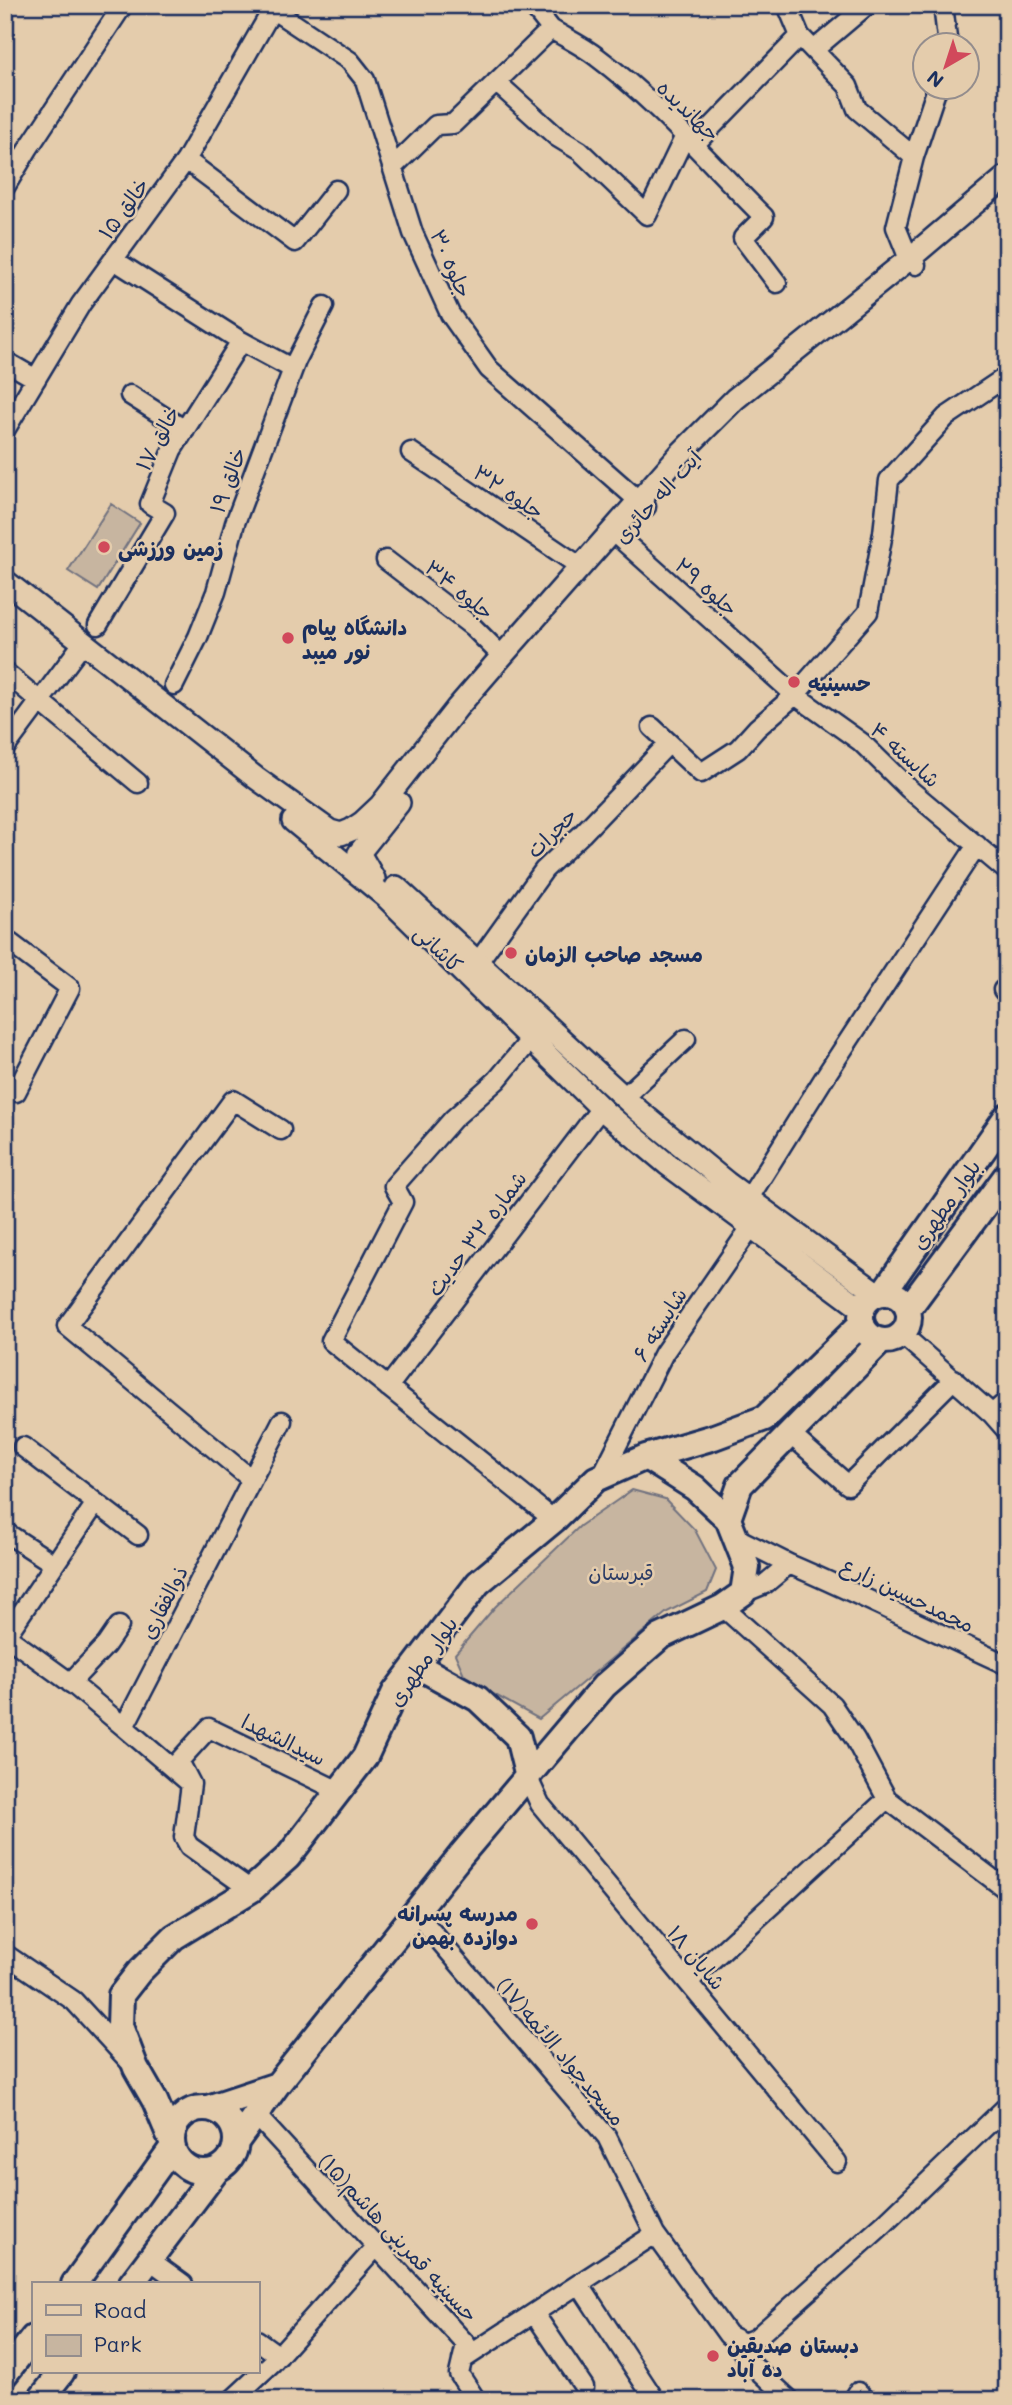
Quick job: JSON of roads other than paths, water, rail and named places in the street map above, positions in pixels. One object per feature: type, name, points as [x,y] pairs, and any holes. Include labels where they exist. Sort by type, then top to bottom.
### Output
[{"type":"main road","name":"بلوار مطهری","points":[[172,2143],[155,2101],[136,2068],[120,2026],[121,1995],[139,1972],[174,1937],[251,1890],[288,1857],[365,1758],[395,1692],[478,1583],[554,1520],[596,1479],[646,1457],[765,1418],[871,1305],[1007,1116]]},
{"type":"main road","name":"بلوار مطهری","points":[[908,1309],[1007,1175]]},
{"type":"main road","points":[[732,1528],[740,1485],[790,1434],[909,1323],[908,1309],[900,1298],[871,1305],[869,1335],[892,1338]]},
{"type":"main road","points":[[133,2282],[217,2170],[231,2159],[236,2142],[277,2085],[415,1912],[604,1686],[660,1637],[733,1600],[747,1567],[732,1528],[695,1488],[646,1457]]},
{"type":"main road","points":[[416,1665],[478,1699],[518,1737],[527,1778]]},
{"type":"main road","points":[[217,2170],[195,2172],[177,2158],[172,2143],[173,2128],[179,2119],[197,2108],[208,2108],[277,2085]]},
{"type":"main road","points":[[208,2108],[223,2114],[229,2120],[236,2142]]},
{"type":"main road","points":[[75,2282],[172,2143]]},
{"type":"main road","points":[[5,2374],[32,2339]]},
{"type":"main road","points":[[40,2400],[60,2374]]},
{"type":"street","points":[[5,187],[123,5]]},
{"type":"street","name":"جهاندیده","points":[[532,5],[551,29],[596,56],[690,140],[764,217],[743,239],[777,283]]},
{"type":"street","points":[[787,5],[800,36],[848,86],[857,109],[914,157]]},
{"type":"street","points":[[815,49],[867,5]]},
{"type":"street","points":[[943,5],[946,32]]},
{"type":"street","name":"خالق ۱۵","points":[[5,430],[81,304],[186,160],[211,121],[271,7]]},
{"type":"street","name":"جلوه ۳۰","points":[[271,7],[350,61],[365,80],[413,233],[450,314],[489,369],[642,504]]},
{"type":"street","points":[[393,167],[436,125],[453,124],[551,29]]},
{"type":"street","points":[[496,82],[557,136],[580,150],[647,215],[690,140],[800,36]]},
{"type":"street","points":[[913,262],[896,227],[914,157],[932,102]]},
{"type":"street","points":[[186,160],[295,242],[336,190]]},
{"type":"street","name":"آیت اله حائری","points":[[359,853],[469,712],[642,504],[746,403],[913,262],[1007,176]]},
{"type":"street","name":"آیت اله حائری","points":[[913,262],[1007,190]]},
{"type":"street","points":[[114,260],[241,341],[294,365]]},
{"type":"street","name":"خالق ۱۹","points":[[174,685],[198,638],[216,592],[235,523],[294,365],[324,306]]},
{"type":"street","name":"خالق ۱۷","points":[[98,625],[164,513],[150,504],[172,450],[241,341]]},
{"type":"street","points":[[5,361],[36,379]]},
{"type":"street","points":[[652,727],[701,773],[738,749],[757,728],[795,695],[868,612],[883,533],[889,480],[946,417],[1007,376]]},
{"type":"street","points":[[130,395],[185,430]]},
{"type":"street","name":"جلوه ۳۲","points":[[411,452],[581,567]]},
{"type":"street","name":"آیت اله حائری","points":[[330,831],[341,834],[351,830],[380,806],[502,656],[581,567],[616,534]]},
{"type":"street","name":"جلوه ۲۹","points":[[616,534],[675,590],[773,674]]},
{"type":"street","name":"جلوه ۳۴","points":[[386,560],[474,627],[502,656]]},
{"type":"street","name":"کاشانی","points":[[5,581],[78,648],[387,898],[601,1108],[667,1164],[751,1227],[871,1305]]},
{"type":"street","name":"کاشانی","points":[[5,600],[78,648],[359,853],[623,1098],[749,1198],[871,1305]]},
{"type":"street","points":[[5,748],[78,648]]},
{"type":"street","points":[[5,672],[138,783]]},
{"type":"street","name":"شایسته ۴","points":[[773,674],[795,695],[861,743],[909,789],[1007,871]]},
{"type":"street","name":"حجرات","points":[[478,962],[544,870],[669,743]]},
{"type":"street","points":[[298,825],[330,831]]},
{"type":"street","points":[[751,1227],[749,1198],[977,845]]},
{"type":"street","points":[[359,853],[387,898]]},
{"type":"street","points":[[5,939],[70,988],[16,1092]]},
{"type":"street","points":[[531,1038],[497,1080],[453,1119],[394,1186],[403,1202],[331,1341],[554,1520]]},
{"type":"street","points":[[623,1098],[685,1039]]},
{"type":"street","points":[[251,1479],[67,1326],[233,1100],[281,1130]]},
{"type":"street","name":"شماره ۳۲ حدیث","points":[[388,1387],[601,1108]]},
{"type":"street","name":"شایسته ۶","points":[[601,1477],[664,1353],[751,1227]]},
{"type":"street","points":[[892,1338],[954,1379],[1007,1431]]},
{"type":"street","points":[[790,1434],[848,1485],[954,1379]]},
{"type":"street","points":[[992,1414],[1007,1401]]},
{"type":"street","name":"ذوالفقاری","points":[[124,1727],[282,1421]]},
{"type":"street","points":[[23,1447],[138,1535]]},
{"type":"street","points":[[96,1503],[6,1636],[70,1683],[191,1784],[184,1837],[189,1846],[251,1890]]},
{"type":"street","name":"محمدحسین زارع","points":[[732,1528],[789,1564],[1007,1665]]},
{"type":"street","points":[[5,1532],[54,1564]]},
{"type":"street","points":[[789,1564],[765,1584],[733,1600],[832,1705],[855,1739],[887,1799],[1007,1890]]},
{"type":"street","points":[[70,1683],[106,1645],[119,1626]]},
{"type":"street","name":"سیدالشهدا","points":[[191,1784],[179,1761],[209,1728],[339,1791]]},
{"type":"street","name":"شایان ۱۸","points":[[527,1778],[540,1804],[837,2162]]},
{"type":"street","points":[[688,1982],[887,1799]]},
{"type":"street","name":"مسجدجواد الائمه(۱۷)","points":[[415,1912],[607,2137],[655,2234],[751,2364],[790,2400]]},
{"type":"street","points":[[5,1954],[74,2001],[136,2068]]},
{"type":"street","points":[[731,2336],[744,2343],[756,2338],[884,2224],[1007,2106]]},
{"type":"street","name":"حسینیه قمربنی هاشم(۱۵)","points":[[256,2115],[466,2344],[459,2374],[476,2400]]},
{"type":"street","points":[[462,2360],[655,2234]]},
{"type":"street","points":[[232,2400],[279,2356],[377,2246]]},
{"type":"street","points":[[150,2260],[180,2282]]},
{"type":"street","points":[[579,2284],[655,2400]]},
{"type":"street","points":[[534,2313],[584,2387]]},
{"type":"street","points":[[259,2341],[279,2356]]},
{"type":"street","points":[[853,2400],[858,2392],[866,2400]]},
{"type":"place","name":"زمین ورزشی","points":[[104,547]]},
{"type":"place","name":"دانشگاه پیام نور میبد","points":[[288,638]]},
{"type":"place","name":"حسینیه","points":[[794,682]]},
{"type":"place","name":"مسجد صاحب الزمان","points":[[511,953]]},
{"type":"place","name":"مدرسه پسرانه دوازده بهمن","points":[[532,1924]]},
{"type":"place","name":"دبستان صدیقین ده آباد","points":[[713,2356]]},
{"type":"park label","name":"قبرستان","points":[[621,1571]]}]
